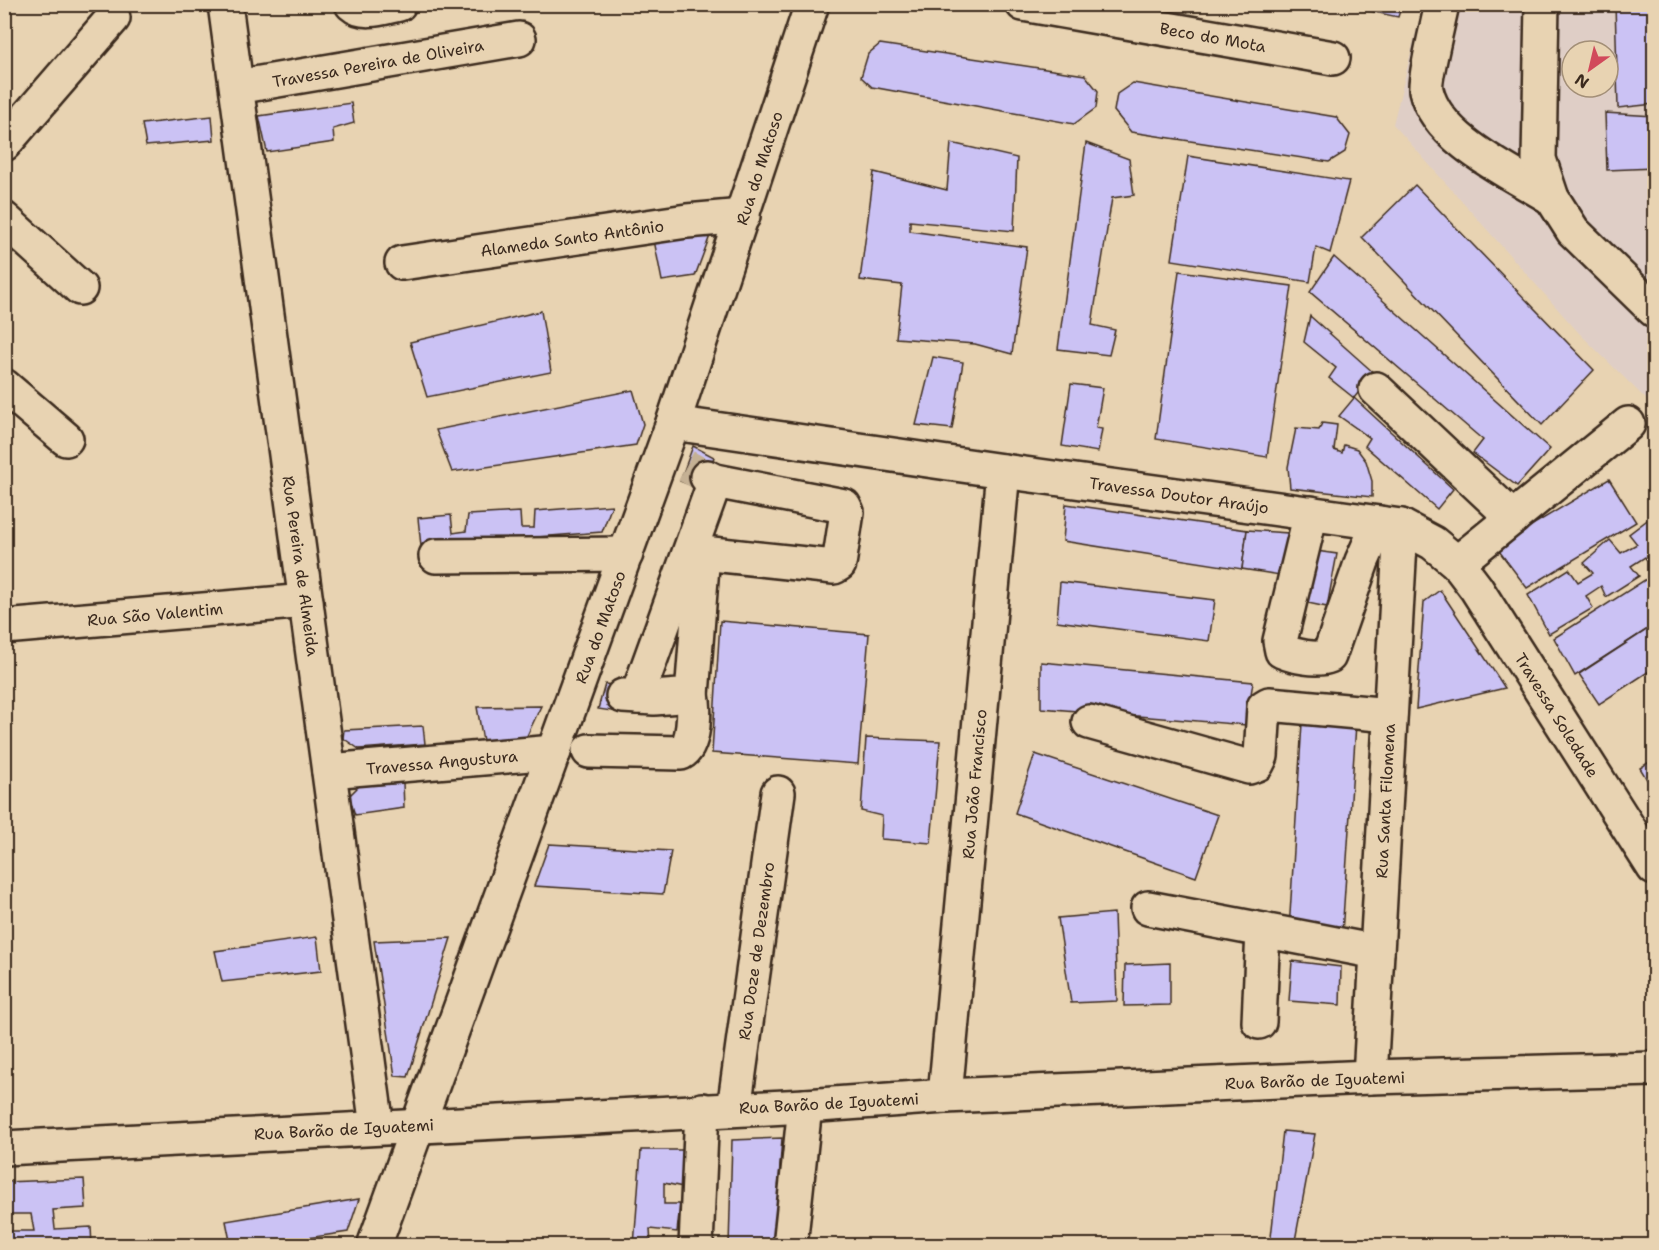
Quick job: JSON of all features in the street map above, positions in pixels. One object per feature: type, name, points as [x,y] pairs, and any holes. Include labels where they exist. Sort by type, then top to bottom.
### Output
[{"type":"street","name":"Rua Pereira de Almeida","points":[[225,4],[377,1127]]},
{"type":"street","points":[[352,4],[355,8],[366,10],[399,4]]},
{"type":"street","name":"Rua do Matoso","points":[[374,1245],[554,752],[610,695],[626,554],[693,469],[673,423],[812,4]]},
{"type":"street","name":"Beco do Mota","points":[[1023,4],[1333,58]]},
{"type":"street","points":[[1442,4],[1425,89],[1436,114],[1460,141],[1552,198]]},
{"type":"street","points":[[1542,4],[1539,159],[1552,198],[1573,231],[1654,310]]},
{"type":"street","points":[[4,144],[113,18]]},
{"type":"street","name":"Travessa Pereira de Oliveira","points":[[237,87],[519,39]]},
{"type":"street","name":"Alameda Santo Antônio","points":[[402,263],[687,221],[743,216]]},
{"type":"street","points":[[4,219],[80,288]]},
{"type":"street","points":[[4,386],[66,439]]},
{"type":"street","points":[[1376,389],[1513,518]]},
{"type":"street","name":"Travessa Doutor Araújo","points":[[673,423],[1390,524],[1433,543],[1457,563]]},
{"type":"street","points":[[1457,563],[1628,424]]},
{"type":"street","points":[[589,751],[681,753],[687,750],[691,737],[694,703],[692,694],[697,553],[693,469],[844,506],[847,512],[839,564],[834,567],[697,553]]},
{"type":"street","name":"Rua João Francisco","points":[[945,1096],[1003,471]]},
{"type":"street","points":[[1311,513],[1280,641],[1282,651],[1291,654],[1324,658],[1329,656],[1362,561],[1390,524]]},
{"type":"street","name":"Rua Santa Filomena","points":[[1370,1077],[1390,715],[1390,524]]},
{"type":"street","points":[[692,694],[654,698],[610,695],[697,553]]},
{"type":"street","points":[[436,556],[626,554]]},
{"type":"street","name":"Travessa Soledade","points":[[1457,563],[1476,588],[1654,868]]},
{"type":"street","name":"Rua São Valentim","points":[[4,627],[306,601]]},
{"type":"street","points":[[1089,722],[1249,767],[1257,764],[1261,756],[1264,707],[1269,704],[1390,715]]},
{"type":"street","name":"Travessa Angustura","points":[[329,771],[554,752]]},
{"type":"street","name":"Rua Doze de Dezembro","points":[[735,1109],[778,793]]},
{"type":"street","points":[[1148,908],[1377,952]]},
{"type":"street","points":[[1259,1022],[1263,930]]},
{"type":"street","name":"Rua Barão de Iguatemi","points":[[4,1149],[377,1127],[805,1106],[945,1096],[1370,1077],[1654,1069]]},
{"type":"street","points":[[790,1245],[805,1106]]},
{"type":"street","points":[[696,1245],[702,1110]]},
{"type":"shaded area","points":[[1423,5],[1654,5],[1654,407],[1579,333],[1393,124]]},
{"type":"building","points":[[1336,4],[1402,4],[1398,17]]},
{"type":"building","points":[[1615,4],[1654,4],[1654,104],[1618,108],[1620,39],[1616,39]]},
{"type":"building","points":[[880,44],[1085,75],[1098,91],[1096,108],[1074,124],[872,87],[861,77],[868,54]]},
{"type":"building","points":[[1133,83],[1336,117],[1350,135],[1345,152],[1329,162],[1131,132],[1114,111],[1117,94]]},
{"type":"building","points":[[351,103],[354,123],[333,129],[334,142],[267,152],[259,116]]},
{"type":"building","points":[[1605,113],[1654,116],[1654,168],[1607,170]]},
{"type":"building","points":[[212,116],[214,140],[146,146],[142,124]]},
{"type":"building","points":[[951,143],[1017,158],[1014,231],[910,221],[910,231],[1027,247],[1012,354],[975,344],[896,338],[902,285],[860,280],[874,172],[947,190]]},
{"type":"building","points":[[1086,143],[1129,159],[1134,195],[1112,198],[1095,305],[1092,325],[1115,330],[1109,355],[1058,349]]},
{"type":"building","points":[[1188,156],[1349,181],[1330,253],[1316,247],[1310,282],[1172,260]]},
{"type":"building","points":[[1415,185],[1594,370],[1542,425],[1362,237]]},
{"type":"building","points":[[711,233],[695,276],[662,281],[653,235]]},
{"type":"building","points":[[1334,257],[1550,449],[1517,486],[1473,453],[1483,440],[1310,292]]},
{"type":"building","points":[[1179,271],[1292,286],[1267,457],[1156,439]]},
{"type":"building","points":[[541,311],[551,372],[427,397],[410,342]]},
{"type":"building","points":[[1310,316],[1374,373],[1354,398],[1329,378],[1336,368],[1304,342]]},
{"type":"building","points":[[933,357],[963,362],[952,429],[916,425]]},
{"type":"building","points":[[1071,384],[1103,388],[1096,428],[1102,429],[1098,452],[1062,446]]},
{"type":"building","points":[[633,390],[643,424],[636,445],[452,472],[436,430]]},
{"type":"building","points":[[1354,398],[1453,489],[1437,509],[1365,446],[1370,438],[1339,416]]},
{"type":"building","points":[[1322,423],[1337,425],[1334,450],[1342,453],[1344,445],[1357,449],[1366,461],[1372,481],[1372,497],[1290,488],[1288,467],[1296,428],[1319,430]]},
{"type":"building","points":[[693,446],[714,457],[702,490],[680,481]]},
{"type":"building","points":[[1609,479],[1636,522],[1527,588],[1496,547]]},
{"type":"building","points":[[1066,504],[1247,530],[1242,569],[1063,541]]},
{"type":"building","points":[[612,505],[602,532],[421,546],[418,518],[451,515],[453,533],[466,531],[468,515],[520,512],[521,528],[534,528],[535,511]]},
{"type":"building","points":[[1654,515],[1654,565],[1651,567],[1645,557],[1631,566],[1639,576],[1606,597],[1601,586],[1586,596],[1593,608],[1549,634],[1528,595],[1569,569],[1578,582],[1593,573],[1584,563],[1610,540],[1621,553],[1637,544],[1629,534]]},
{"type":"building","points":[[1247,530],[1288,533],[1280,575],[1242,569]]},
{"type":"building","points":[[1309,550],[1337,554],[1327,607],[1303,602]]},
{"type":"building","points":[[1654,574],[1654,625],[1575,676],[1554,638]]},
{"type":"building","points":[[1060,582],[1215,600],[1209,641],[1057,621]]},
{"type":"building","points":[[1440,590],[1505,688],[1416,709],[1424,602]]},
{"type":"building","points":[[720,621],[869,634],[858,764],[712,753]]},
{"type":"building","points":[[1654,625],[1654,668],[1599,704],[1579,674]]},
{"type":"building","points":[[1041,662],[1253,682],[1246,725],[1041,708]]},
{"type":"building","points":[[605,684],[627,687],[618,712],[598,709]]},
{"type":"building","points":[[541,706],[525,740],[483,741],[477,707]]},
{"type":"building","points":[[1302,723],[1356,724],[1342,934],[1289,930]]},
{"type":"building","points":[[423,726],[425,744],[359,749],[343,738],[344,730]]},
{"type":"building","points":[[866,738],[940,741],[931,843],[881,839],[882,816],[861,811]]},
{"type":"building","points":[[1035,754],[1218,815],[1196,877],[1015,813]]},
{"type":"building","points":[[1654,759],[1654,791],[1640,768]]},
{"type":"building","points":[[403,783],[404,808],[355,815],[349,796],[359,786]]},
{"type":"building","points":[[549,844],[671,851],[663,894],[534,886]]},
{"type":"building","points":[[1114,913],[1117,1001],[1071,1003],[1058,918]]},
{"type":"building","points":[[317,937],[321,971],[222,982],[215,951]]},
{"type":"building","points":[[451,938],[408,1077],[395,1076],[374,941]]},
{"type":"building","points":[[1292,961],[1341,967],[1340,1005],[1289,1001]]},
{"type":"building","points":[[1170,963],[1170,1005],[1124,1006],[1125,965]]},
{"type":"building","points":[[1283,1131],[1315,1134],[1294,1246],[1270,1246]]},
{"type":"building","points":[[782,1138],[774,1246],[729,1246],[732,1140]]},
{"type":"building","points":[[641,1150],[684,1150],[683,1187],[664,1183],[664,1204],[680,1204],[677,1232],[650,1229],[651,1246],[634,1246]]},
{"type":"building","points":[[84,1179],[86,1208],[53,1210],[55,1229],[91,1227],[92,1246],[4,1246],[4,1231],[34,1231],[31,1214],[4,1214],[4,1182]]},
{"type":"building","points":[[359,1199],[348,1232],[254,1246],[231,1246],[226,1221]]},
{"type":"tunnel","points":[[686,466],[707,477]]}]
